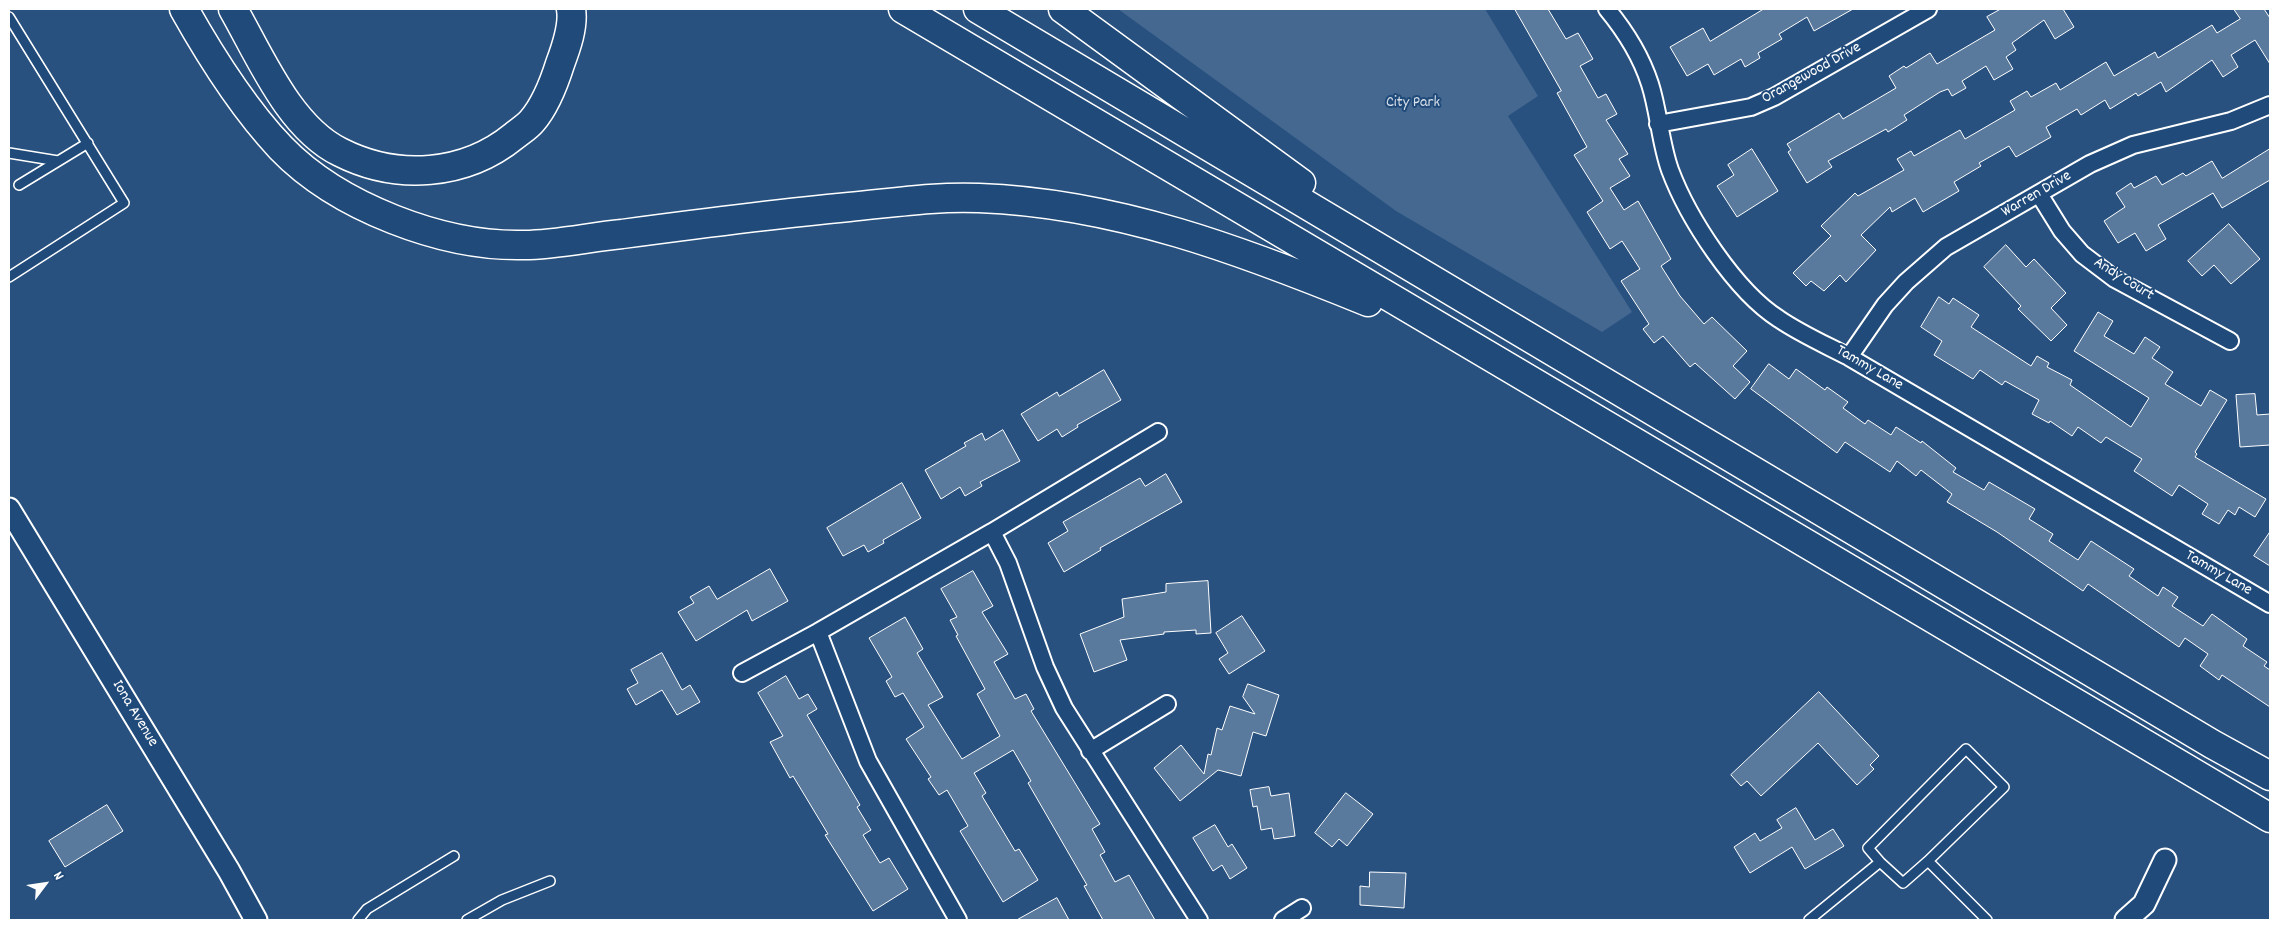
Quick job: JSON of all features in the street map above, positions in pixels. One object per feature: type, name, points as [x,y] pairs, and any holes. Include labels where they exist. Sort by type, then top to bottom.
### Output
[{"type":"highway","points":[[184,9],[249,111],[283,150],[324,184],[386,216],[428,231],[471,241],[525,245],[917,200],[976,198],[1054,203],[1151,223],[1285,268],[1462,340]]},
{"type":"highway","points":[[233,9],[288,105],[308,129],[339,152],[380,168],[413,172],[460,166],[500,147],[532,122],[554,84],[567,45],[571,9]]},
{"type":"highway","points":[[903,9],[1213,196],[1462,340],[2270,818]]},
{"type":"highway","points":[[978,9],[1363,236],[2212,744],[2270,776]]},
{"type":"highway","points":[[1063,9],[1295,177],[1363,236]]},
{"type":"street","name":"Tammy Lane","points":[[1607,9],[1621,26],[1638,54],[1650,85],[1670,169],[1686,205],[1732,275],[1753,298],[1778,319],[1849,356],[2270,604]]},
{"type":"street","name":"Orangewood Drive","points":[[1658,124],[1751,107],[1928,9]]},
{"type":"street","name":"Warren Drive","points":[[1849,356],[1884,305],[1906,282],[1946,247],[2090,164],[2133,144],[2230,121],[2270,105]]},
{"type":"street","name":"Andy Court","points":[[2039,194],[2062,231],[2089,259],[2115,279],[2230,341]]},
{"type":"street","points":[[742,673],[818,632],[992,532],[1158,432]]},
{"type":"street","name":"Iona Avenue","points":[[9,509],[229,871],[256,920]]},
{"type":"street","points":[[992,532],[1008,563],[1045,667],[1064,708],[1152,850],[1199,920]]},
{"type":"street","points":[[818,632],[868,761],[942,895],[958,920]]},
{"type":"street","points":[[1090,751],[1167,704]]},
{"type":"street","points":[[2126,920],[2144,904],[2165,860]]},
{"type":"street","points":[[1283,920],[1302,908]]},
{"type":"lane","points":[[9,277],[124,203],[10,20]]},
{"type":"lane","points":[[19,185],[88,143]]},
{"type":"lane","points":[[9,153],[58,161]]},
{"type":"lane","points":[[1966,749],[2004,787],[1928,861],[1903,883],[1868,848],[1966,749]]},
{"type":"lane","points":[[358,920],[368,909],[454,856]]},
{"type":"lane","points":[[1928,861],[1988,920]]},
{"type":"lane","points":[[1808,920],[1880,862]]},
{"type":"lane","points":[[467,920],[502,900],[550,881]]},
{"type":"green space","name":"City Park","points":[[1118,9],[1485,9],[1538,96],[1508,116],[1632,312],[1602,332],[1396,211]]},
{"type":"building","points":[[1515,9],[1548,9],[1566,39],[1578,33],[1593,59],[1580,66],[1598,98],[1606,94],[1617,114],[1606,120],[1628,154],[1619,159],[1630,176],[1610,188],[1624,210],[1638,201],[1671,259],[1661,266],[1680,296],[1704,324],[1712,317],[1747,351],[1733,366],[1750,382],[1735,399],[1695,363],[1690,367],[1663,336],[1654,343],[1643,329],[1649,324],[1621,281],[1640,269],[1622,241],[1610,249],[1587,212],[1603,201],[1574,155],[1587,147],[1557,93],[1561,91]]},
{"type":"building","points":[[1764,9],[1853,9],[1814,31],[1807,17],[1779,34],[1782,39],[1758,53],[1760,58],[1745,67],[1741,59],[1714,75],[1708,64],[1687,76],[1670,47],[1703,28],[1710,41]]},
{"type":"building","points":[[2001,9],[2063,9],[2074,27],[2055,39],[2044,20],[2012,43],[2016,50],[2006,57],[2013,69],[1994,80],[1986,66],[1962,81],[1966,88],[1952,96],[1948,89],[1940,92],[1904,115],[1907,120],[1888,132],[1886,129],[1828,161],[1832,167],[1807,183],[1788,152],[1791,150],[1787,144],[1839,113],[1843,119],[1896,88],[1889,76],[1904,66],[1906,68],[1930,53],[1937,64],[1995,30],[1987,17]]},
{"type":"building","points":[[2234,9],[2264,9],[2270,18],[2270,64],[2255,40],[2231,55],[2238,67],[2223,77],[2212,60],[2166,92],[2161,82],[2138,96],[2136,93],[2110,109],[2105,100],[2081,115],[2077,109],[2046,127],[2051,137],[2016,157],[2009,146],[1979,163],[1981,166],[1954,182],[1959,191],[1923,212],[1915,198],[1892,212],[1890,207],[1861,235],[1876,250],[1846,282],[1840,275],[1824,291],[1811,281],[1806,286],[1793,273],[1831,236],[1821,226],[1855,193],[1858,196],[1904,170],[1897,159],[1911,151],[1914,156],[1960,130],[1965,139],[2015,110],[2010,101],[2027,91],[2031,97],[2056,83],[2060,90],[2106,62],[2114,76],[2155,52],[2158,58],[2212,25],[2217,33],[2240,19]]},
{"type":"building","points":[[1752,149],[1778,191],[1737,217],[1717,186],[1734,175],[1728,165]]},
{"type":"building","points":[[2270,149],[2270,180],[2222,208],[2213,193],[2158,225],[2166,239],[2146,251],[2135,233],[2118,243],[2104,221],[2125,207],[2116,193],[2131,183],[2134,188],[2156,176],[2162,185],[2183,173],[2186,176],[2212,161],[2222,178]]},
{"type":"building","points":[[2229,224],[2260,259],[2231,284],[2214,265],[2202,276],[2188,261]]},
{"type":"building","points":[[2006,245],[2026,267],[2034,259],[2066,293],[2051,308],[2067,325],[2051,341],[2018,309],[2021,306],[1984,267]]},
{"type":"building","points":[[1939,297],[1949,304],[1953,298],[1979,315],[1971,327],[2031,366],[2037,356],[2049,363],[2047,367],[2072,380],[2070,385],[2131,427],[2149,398],[2074,351],[2098,312],[2113,321],[2104,336],[2134,354],[2145,337],[2160,347],[2152,358],[2173,372],[2165,384],[2201,406],[2210,390],[2227,400],[2195,452],[2197,454],[2195,457],[2266,499],[2255,517],[2239,507],[2235,515],[2228,510],[2219,524],[2202,514],[2208,504],[2179,485],[2172,496],[2134,471],[2142,459],[2106,437],[2101,443],[2078,427],[2072,436],[2050,421],[2049,423],[2032,414],[2039,400],[2005,381],[2002,385],[1980,370],[1973,379],[1934,355],[1942,341],[1921,327]]},
{"type":"building","points":[[1769,364],[1789,379],[1796,369],[1825,390],[1827,387],[1848,402],[1843,408],[1865,424],[1868,420],[1891,435],[1896,427],[1921,443],[1922,441],[1956,468],[1953,472],[1984,490],[1989,482],[2035,509],[2029,519],[2053,534],[2049,541],[2078,560],[2091,541],[2134,569],[2129,576],[2158,596],[2163,587],[2178,597],[2172,606],[2203,626],[2212,614],[2247,639],[2243,646],[2267,662],[2264,666],[2270,670],[2270,707],[2222,675],[2219,680],[2200,666],[2208,654],[2185,638],[2179,647],[2088,584],[2083,591],[1997,532],[1947,502],[1952,494],[1921,470],[1916,476],[1897,461],[1890,472],[1845,442],[1837,453],[1751,389]]},
{"type":"building","points":[[1104,370],[1121,400],[1077,425],[1078,427],[1062,437],[1057,429],[1038,441],[1021,414],[1057,392],[1059,396]]},
{"type":"building","points":[[2255,394],[2257,415],[2270,414],[2270,445],[2240,447],[2236,395]]},
{"type":"building","points":[[1003,430],[1020,461],[980,482],[982,486],[965,496],[960,487],[941,499],[925,470],[966,446],[964,443],[982,433],[985,440]]},
{"type":"building","points":[[1166,474],[1182,502],[1100,548],[1101,550],[1064,572],[1048,543],[1068,531],[1063,522],[1140,478],[1145,486]]},
{"type":"building","points":[[902,483],[921,518],[883,540],[884,543],[868,552],[864,545],[843,556],[827,528]]},
{"type":"building","points":[[2270,532],[2270,566],[2254,556]]},
{"type":"building","points":[[770,569],[788,601],[752,621],[747,610],[696,641],[678,612],[694,603],[690,597],[709,586],[717,599]]},
{"type":"building","points":[[973,571],[993,606],[982,612],[1008,654],[994,662],[1015,699],[1026,694],[1034,709],[1031,711],[1100,824],[1092,829],[1105,852],[1100,855],[1115,882],[1129,875],[1155,920],[1103,920],[1084,886],[1087,885],[1028,783],[1031,781],[1013,750],[974,773],[986,793],[982,796],[1015,851],[1019,849],[1038,880],[1003,902],[960,831],[968,826],[947,790],[939,795],[928,779],[931,777],[906,739],[924,727],[903,693],[895,697],[886,681],[892,677],[869,638],[905,617],[923,649],[917,653],[943,697],[928,705],[962,759],[1000,736],[977,694],[985,689],[956,636],[958,635],[950,620],[957,617],[941,589]]},
{"type":"building","points":[[1208,581],[1211,633],[1196,634],[1196,630],[1164,632],[1164,634],[1120,640],[1127,660],[1094,672],[1080,634],[1124,617],[1122,599],[1166,592],[1166,584]]},
{"type":"building","points":[[1242,616],[1265,651],[1229,674],[1219,659],[1228,653],[1216,633]]},
{"type":"building","points":[[662,653],[682,690],[690,685],[700,702],[677,715],[662,690],[636,705],[627,689],[638,683],[631,670]]},
{"type":"building","points":[[786,676],[799,699],[808,694],[817,709],[807,715],[860,805],[857,807],[871,830],[863,835],[880,863],[889,858],[908,889],[873,911],[825,835],[828,834],[793,776],[790,778],[770,742],[783,736],[758,693]]},
{"type":"building","points":[[1248,684],[1279,695],[1266,736],[1253,732],[1241,776],[1218,770],[1180,801],[1154,768],[1181,745],[1204,774],[1208,754],[1211,755],[1217,728],[1222,730],[1230,706],[1255,714],[1243,697]]},
{"type":"building","points":[[1819,692],[1879,756],[1870,765],[1874,769],[1857,785],[1818,743],[1761,796],[1747,781],[1741,786],[1731,775]]},
{"type":"building","points":[[1269,787],[1271,796],[1289,793],[1295,836],[1274,839],[1272,828],[1261,830],[1257,806],[1253,807],[1250,790]]},
{"type":"building","points":[[1346,793],[1373,814],[1347,846],[1339,839],[1332,847],[1315,833]]},
{"type":"building","points":[[107,805],[123,831],[65,867],[49,841]]},
{"type":"building","points":[[1796,808],[1815,840],[1833,829],[1844,846],[1805,869],[1792,847],[1750,873],[1734,847],[1755,833],[1760,841],[1782,828],[1777,820]]},
{"type":"building","points":[[1215,825],[1228,847],[1232,844],[1247,868],[1230,879],[1222,865],[1213,871],[1193,838]]},
{"type":"building","points":[[1370,872],[1406,873],[1404,908],[1360,905],[1360,886],[1369,887]]},
{"type":"building","points":[[1057,898],[1069,920],[1017,920]]}]
